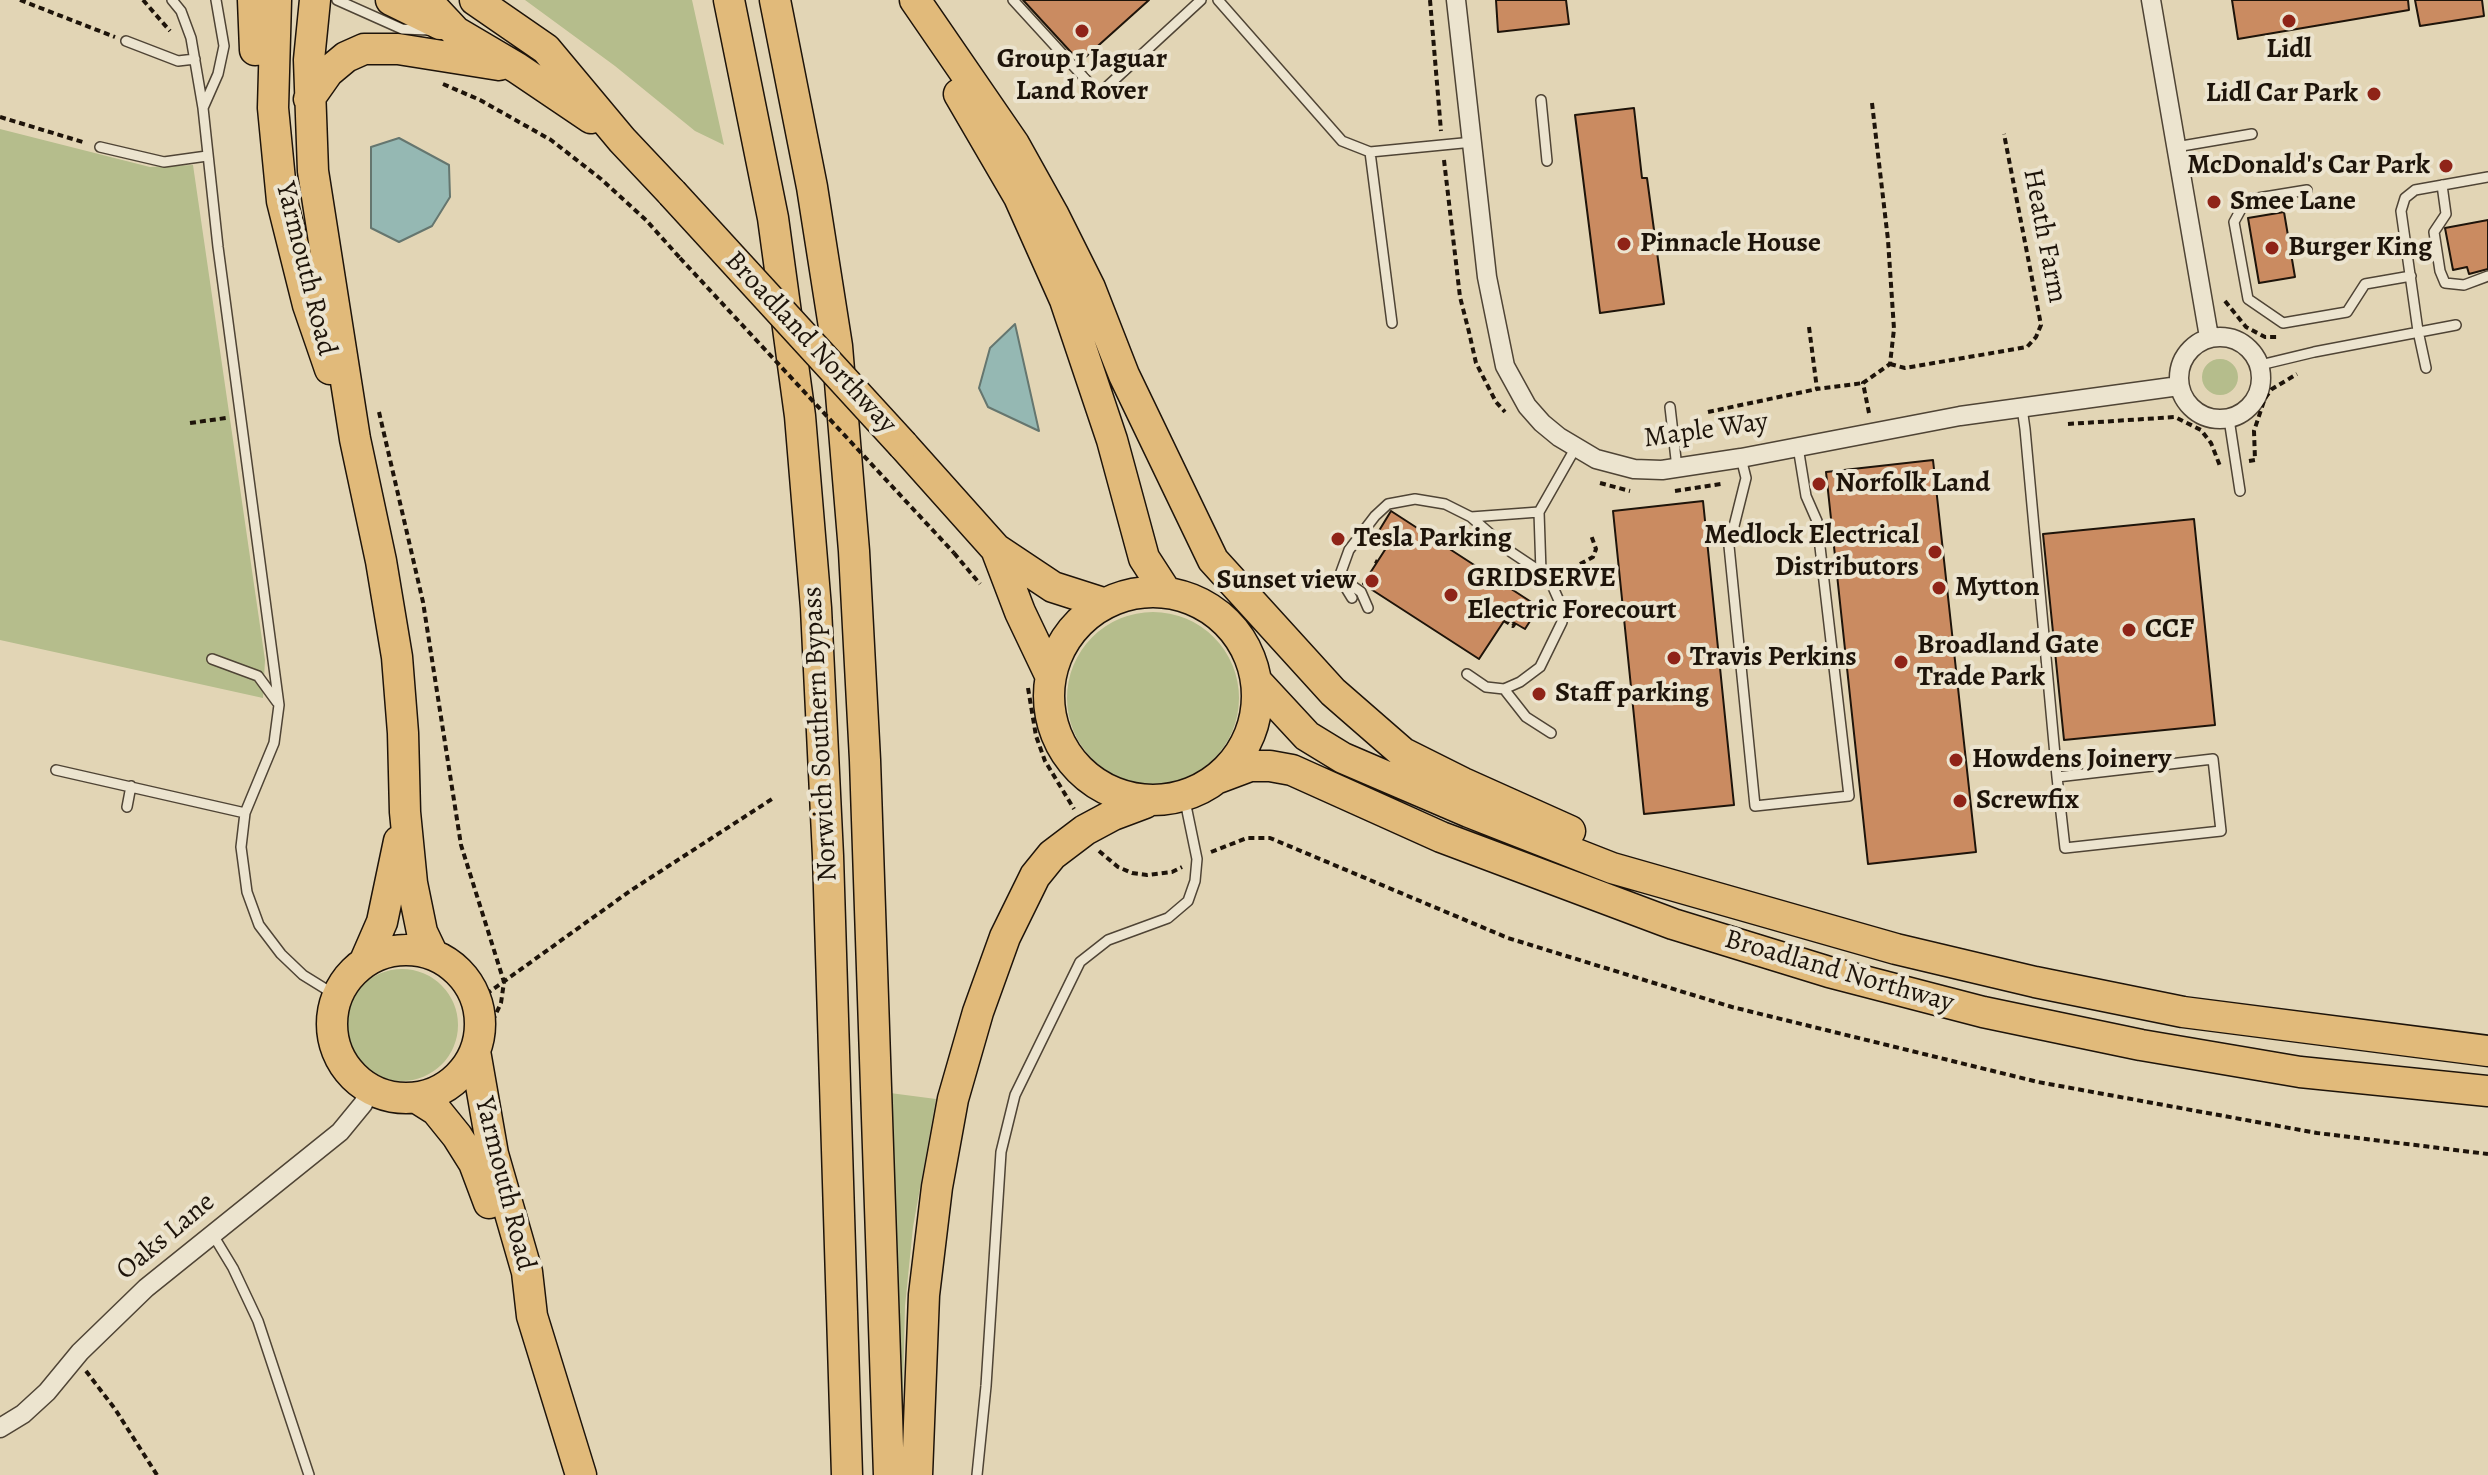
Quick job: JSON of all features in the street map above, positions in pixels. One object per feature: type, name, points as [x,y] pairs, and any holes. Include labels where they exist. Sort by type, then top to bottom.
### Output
[{"type":"highway","points":[[253,0],[259,115],[282,201]]},
{"type":"highway","name":"Yarmouth Road","points":[[276,0],[273,108],[282,201],[308,305],[355,439]]},
{"type":"highway","points":[[282,201],[289,125],[290,40],[297,0]]},
{"type":"highway","name":"Yarmouth Road","points":[[315,0],[309,60],[313,171],[355,439],[381,561],[397,657],[412,883],[422,932],[432,953]]},
{"type":"highway","points":[[391,0],[456,32]]},
{"type":"highway","name":"Broadland Northway","points":[[426,0],[456,32],[517,68],[622,140]]},
{"type":"highway","name":"Broadland Northway","points":[[475,0],[546,49],[622,140],[996,549],[1053,587],[1103,603]]},
{"type":"highway","name":"Norwich Southern Bypass","points":[[729,0],[773,218],[800,416],[816,608],[827,840],[847,1475]]},
{"type":"highway","name":"Norwich Southern Bypass","points":[[775,0],[810,173],[837,346],[853,536],[865,760],[889,1475]]},
{"type":"highway","points":[[902,0],[1019,197],[1065,300],[1112,440],[1144,558],[1166,592]]},
{"type":"highway","points":[[915,0],[1014,144],[1053,214],[1090,288],[1124,375],[1213,560],[1333,692],[1403,753],[1590,840],[1753,907]]},
{"type":"highway","name":"Broadland Northway","points":[[309,99],[328,72],[346,57],[364,49],[398,49],[517,68]]},
{"type":"highway","name":"Broadland Northway","points":[[996,549],[1020,612],[1050,675]]},
{"type":"highway","points":[[917,1475],[924,1295],[937,1187],[953,1099],[978,1012],[1021,901],[1035,876],[1078,817],[1113,815],[1145,803],[1184,796],[1218,778],[1242,751],[1255,717],[1256,681],[1251,658],[1241,638],[1208,607],[1188,597],[1166,592],[1144,591],[1123,595],[1103,603],[1084,616],[1057,653],[1050,675],[1048,703],[1054,731],[1067,755],[1086,776],[1109,791],[1145,803]]},
{"type":"highway","name":"Broadland Northway","points":[[1256,681],[1307,736],[1343,758],[1612,868],[1896,949],[2050,985],[2183,1012],[2488,1051]]},
{"type":"highway","name":"Broadland Northway","points":[[1218,778],[1250,766],[1292,770],[1441,837],[1673,924],[1829,972],[1983,1012],[2141,1045],[2300,1072],[2488,1091]]},
{"type":"highway","name":"Yarmouth Road","points":[[365,961],[382,922],[405,812]]},
{"type":"highway","points":[[402,950],[432,953],[450,962],[467,979],[478,1000],[481,1020],[475,1051],[456,1077],[438,1090],[417,1098],[392,1098],[369,1091],[348,1073],[334,1048],[331,1021],[337,996],[365,961],[402,950]]},
{"type":"highway","points":[[2433,1044],[2488,1045]]},
{"type":"highway","name":"Yarmouth Road","points":[[475,1051],[493,1154],[527,1272],[532,1316]]},
{"type":"highway","name":"Yarmouth Road","points":[[417,1098],[448,1122],[474,1163],[495,1216],[512,1276],[532,1316],[581,1475]]},
{"type":"street","name":"Maple Way","points":[[1456,0],[1487,277],[1505,366],[1527,406],[1542,423],[1596,459],[1634,469],[1677,468],[1873,431],[2179,386]]},
{"type":"street","points":[[2151,0],[2209,337]]},
{"type":"street","points":[[2209,337],[2240,341],[2249,347],[2260,365],[2262,379],[2259,392],[2252,404],[2229,419],[2216,419],[2192,409],[2179,386],[2179,371],[2184,356],[2195,344],[2209,337]]},
{"type":"street","name":"Oaks Lane","points":[[0,1428],[35,1403],[76,1357],[146,1288],[340,1132],[363,1104],[369,1091]]},
{"type":"lane","points":[[172,0],[181,11],[195,59],[203,108],[279,705],[274,743],[245,813],[241,847],[247,892],[259,925],[281,954],[303,975],[337,996]]},
{"type":"lane","points":[[203,108],[218,74],[224,46],[216,0]]},
{"type":"lane","points":[[337,0],[402,29],[456,32]]},
{"type":"lane","points":[[1013,0],[1099,94],[1201,0]]},
{"type":"lane","points":[[1218,0],[1342,141],[1370,152],[1473,142]]},
{"type":"lane","points":[[126,41],[178,61],[195,59]]},
{"type":"lane","points":[[1541,100],[1547,161]]},
{"type":"lane","points":[[2176,147],[2252,134]]},
{"type":"lane","points":[[100,147],[164,162],[207,156]]},
{"type":"lane","points":[[1370,152],[1392,323]]},
{"type":"lane","points":[[2426,368],[2401,211],[2405,198],[2415,190],[2488,177]]},
{"type":"lane","points":[[2442,185],[2446,214],[2434,232],[2445,283],[2464,285],[2488,276]]},
{"type":"lane","points":[[2307,190],[2246,200],[2234,222],[2248,299],[2283,323],[2347,312],[2365,284],[2411,276]]},
{"type":"lane","points":[[2260,365],[2456,325]]},
{"type":"lane","points":[[1670,407],[1677,468]]},
{"type":"lane","points":[[2022,408],[2057,777],[2065,848],[2221,831],[2213,759],[2057,777]]},
{"type":"lane","points":[[2229,419],[2240,491]]},
{"type":"lane","points":[[1741,458],[1746,478],[1729,546],[1755,806],[1849,796],[1817,521],[1806,496],[1798,446]]},
{"type":"lane","points":[[1541,572],[1539,512],[1576,447]]},
{"type":"lane","points":[[1352,598],[1341,572],[1349,550],[1388,504],[1415,499],[1445,504],[1471,517],[1511,552],[1541,572],[1552,585],[1560,603],[1562,622],[1540,667],[1520,682],[1504,689],[1486,687],[1467,674]]},
{"type":"lane","points":[[1471,517],[1539,512]]},
{"type":"lane","points":[[1342,578],[1361,592],[1368,608]]},
{"type":"lane","points":[[212,659],[258,676],[279,705]]},
{"type":"lane","points":[[1504,689],[1526,717],[1551,733]]},
{"type":"lane","points":[[56,770],[245,813]]},
{"type":"lane","points":[[127,807],[131,786]]},
{"type":"lane","points":[[977,1475],[1001,1152],[1015,1095],[1080,962],[1108,940],[1168,918],[1188,901],[1195,881],[1197,859],[1184,796]]},
{"type":"lane","points":[[213,1235],[233,1268],[258,1321],[309,1475]]},
{"type":"path","points":[[20,0],[126,41]]},
{"type":"path","points":[[143,0],[173,36],[178,61]]},
{"type":"path","points":[[1430,0],[1439,101]]},
{"type":"path","points":[[437,82],[480,100],[551,140],[612,189],[646,220],[954,553]]},
{"type":"path","points":[[1708,412],[1817,389],[1863,383],[1890,364],[1894,329],[1888,240],[1872,103]]},
{"type":"path","points":[[0,117],[100,147]]},
{"type":"path","name":"Heath Farm","points":[[1890,364],[1905,368],[2027,347],[2036,337],[2041,325],[2004,134]]},
{"type":"path","points":[[2222,293],[2227,306],[2246,327],[2265,337],[2285,337]]},
{"type":"path","points":[[1809,327],[1817,389]]},
{"type":"path","points":[[2255,460],[2254,431],[2265,398],[2272,389],[2296,374],[2306,372]]},
{"type":"path","points":[[1863,383],[1873,431]]},
{"type":"path","points":[[376,404],[423,602],[461,845],[504,982]]},
{"type":"path","points":[[190,423],[241,417]]},
{"type":"path","points":[[2055,425],[2175,417],[2201,430],[2211,443],[2218,467]]},
{"type":"path","points":[[1580,564],[1593,557],[1596,549],[1591,535]]},
{"type":"path","points":[[1504,620],[1513,626],[1515,623]]},
{"type":"path","points":[[478,1000],[630,891],[772,799]]},
{"type":"path","points":[[1078,817],[1099,850],[1118,867],[1132,873],[1172,872],[1247,838],[1270,838],[1508,938],[1732,1007],[2038,1082],[2317,1133],[2488,1154]]},
{"type":"path","points":[[76,1357],[115,1409],[157,1475]]},
{"type":"green space","points":[[525,0],[692,0],[724,145],[695,131],[615,66]]},
{"type":"green space","points":[[0,129],[150,167],[193,165],[265,660],[263,698],[0,640]]},
{"type":"green space","points":[[2220,359],[2233,364],[2238,377],[2233,390],[2220,395],[2207,390],[2202,377],[2207,364]]},
{"type":"green space","points":[[1153,612],[1186,619],[1214,637],[1232,665],[1239,698],[1232,731],[1214,759],[1186,777],[1153,784],[1120,777],[1092,759],[1074,731],[1067,698],[1074,665],[1092,637],[1120,619]]},
{"type":"green space","points":[[402,969],[423,974],[441,986],[453,1004],[458,1025],[453,1046],[441,1064],[423,1076],[402,1081],[381,1076],[363,1064],[351,1046],[346,1025],[351,1004],[363,986],[381,974]]},
{"type":"green space","points":[[890,1093],[936,1099],[913,1227],[905,1306],[902,1428]]},
{"type":"water","points":[[399,138],[449,165],[450,197],[432,226],[399,242],[371,228],[371,147]]},
{"type":"water","points":[[1015,324],[1039,431],[988,407],[979,388],[990,348]]},
{"type":"building","name":"Group 1 Jaguar Land Rover","points":[[1023,0],[1149,0],[1080,62]]},
{"type":"building","points":[[1496,0],[1566,0],[1569,24],[1498,32]]},
{"type":"building","name":"Lidl","points":[[2232,0],[2408,0],[2409,10],[2238,39]]},
{"type":"building","points":[[2415,0],[2482,0],[2484,16],[2420,26]]},
{"type":"building","name":"Pinnacle House","points":[[1634,108],[1642,178],[1647,178],[1664,304],[1600,313],[1575,115]]},
{"type":"building","name":"Burger King","points":[[2284,212],[2295,277],[2259,283],[2248,218]]},
{"type":"building","points":[[2488,220],[2488,269],[2469,274],[2467,267],[2453,270],[2445,228]]},
{"type":"building","name":"Broadland Gate Trade Park","points":[[1933,460],[1976,852],[1868,864],[1826,472]]},
{"type":"building","name":"Travis Perkins","points":[[1703,501],[1734,805],[1644,814],[1613,511]]},
{"type":"building","name":"GRIDSERVE Electric Forecourt","points":[[1391,511],[1539,607],[1525,629],[1506,618],[1479,659],[1363,584],[1390,542],[1377,534]]},
{"type":"building","name":"CCF","points":[[2194,519],[2215,725],[2064,740],[2043,534]]},
{"type":"place","name":"Lidl","points":[[2289,21]]},
{"type":"place","name":"Group 1 Jaguar Land Rover","points":[[1082,31]]},
{"type":"place","name":"Lidl Car Park","points":[[2374,94]]},
{"type":"place","name":"McDonald's Car Park","points":[[2446,166]]},
{"type":"place","name":"Smee Lane","points":[[2214,202]]},
{"type":"place","name":"Pinnacle House","points":[[1624,244]]},
{"type":"place","name":"Burger King","points":[[2272,248]]},
{"type":"place","name":"Norfolk Land","points":[[1819,484]]},
{"type":"place","name":"Tesla Parking","points":[[1338,539]]},
{"type":"place","name":"Medlock Electrical Distributors","points":[[1935,552]]},
{"type":"place","name":"Sunset view","points":[[1372,581]]},
{"type":"place","name":"Mytton","points":[[1939,588]]},
{"type":"place","name":"GRIDSERVE Electric Forecourt","points":[[1451,595]]},
{"type":"place","name":"CCF","points":[[2129,630]]},
{"type":"place","name":"Travis Perkins","points":[[1674,658]]},
{"type":"place","name":"Broadland Gate Trade Park","points":[[1901,662]]},
{"type":"place","name":"Staff parking","points":[[1539,694]]},
{"type":"place","name":"Howdens Joinery","points":[[1956,760]]},
{"type":"place","name":"Screwfix","points":[[1960,801]]}]
